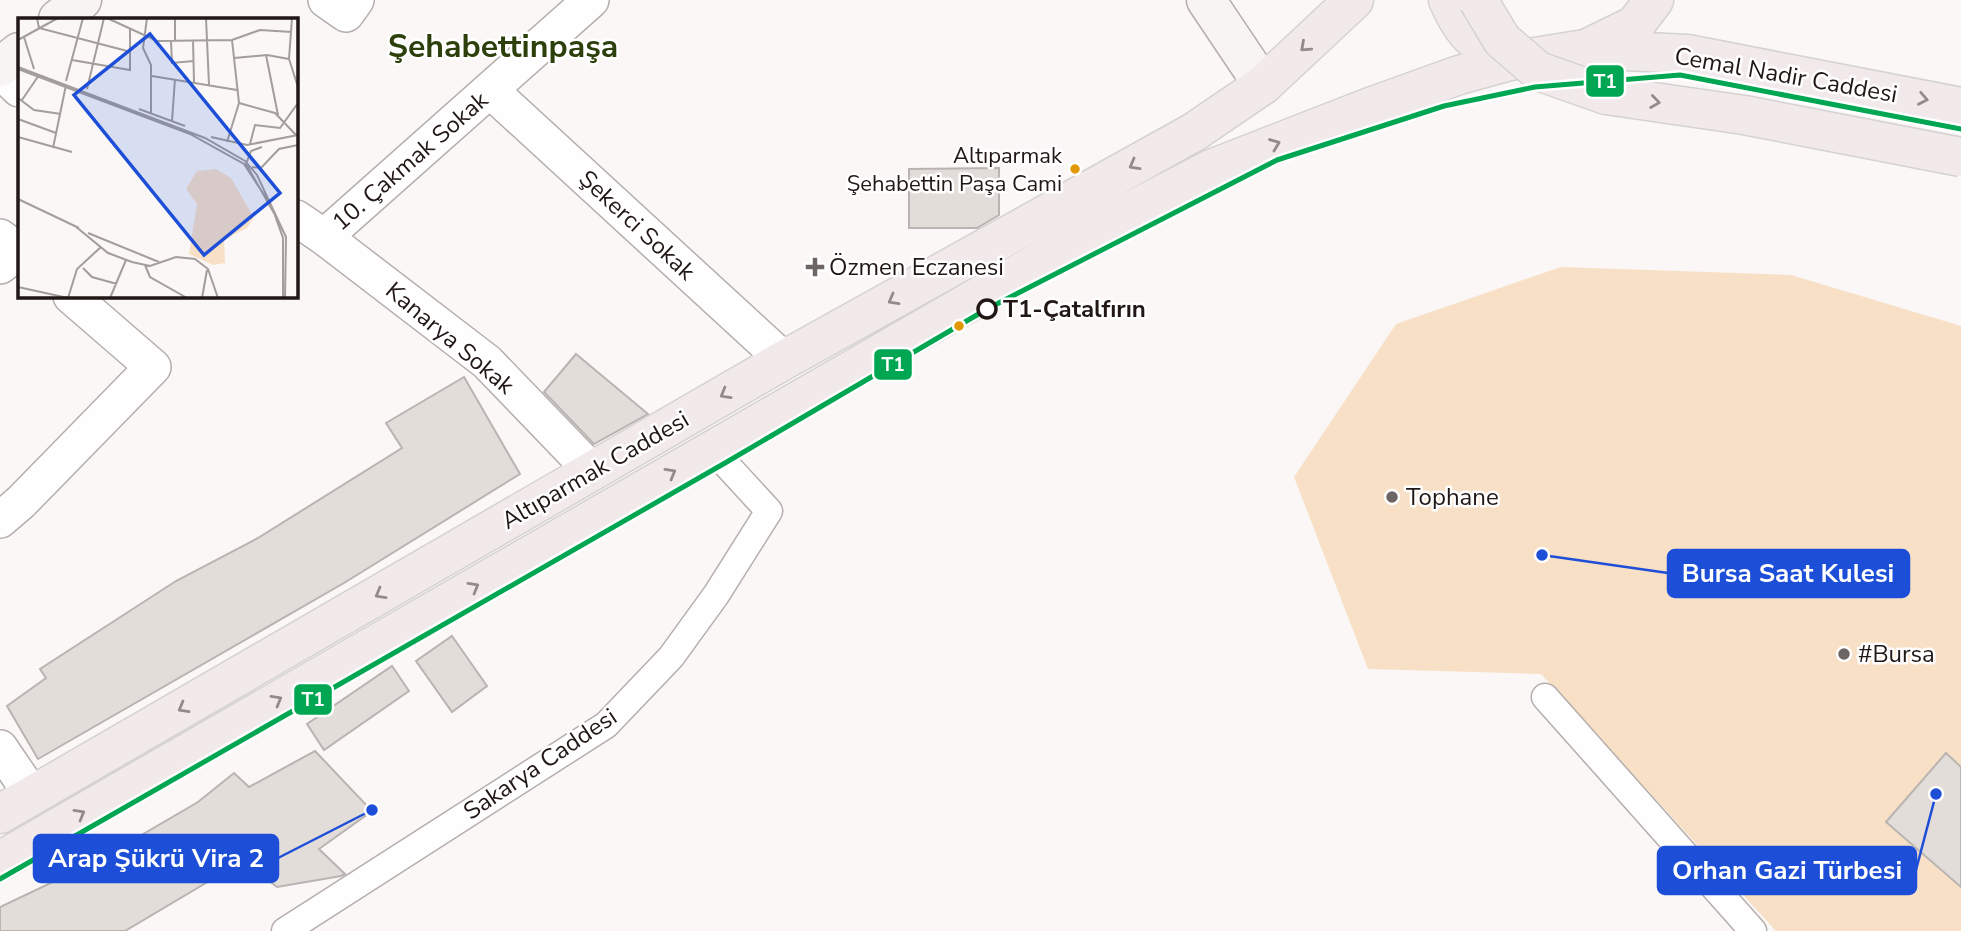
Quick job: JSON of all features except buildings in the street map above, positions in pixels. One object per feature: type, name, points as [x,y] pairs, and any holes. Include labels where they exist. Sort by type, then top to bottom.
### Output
[{"type":"main road","points":[[59,18],[82,0]]},
{"type":"main road","points":[[1206,0],[1264,85]]},
{"type":"main road","name":"Altıparmak Caddesi","points":[[0,814],[784,360],[1194,132],[1264,85],[1354,0]]},
{"type":"main road","points":[[1448,0],[1461,28],[1482,47],[1510,61]]},
{"type":"main road","points":[[1478,0],[1502,40],[1538,71],[1606,95],[1744,115],[1961,157]]},
{"type":"main road","points":[[1585,49],[1635,25],[1654,0]]},
{"type":"main road","name":"Cemal Nadir Caddesi","points":[[1211,169],[1459,75],[1510,61],[1585,49],[1687,54],[1961,107]]},
{"type":"main road","points":[[0,69],[18,52]]},
{"type":"main road","name":"Altıparmak Caddesi","points":[[0,861],[1103,225],[1211,169]]},
{"type":"street","points":[[326,0],[346,15],[356,0]]},
{"type":"street","name":"10. Çakmak Sokak","points":[[310,228],[490,90],[591,0]]},
{"type":"street","points":[[0,69],[18,88]]},
{"type":"street","name":"Şekerci Sokak","points":[[490,90],[784,360]]},
{"type":"street","name":"Kanarya Sokak","points":[[310,228],[487,362],[592,471]]},
{"type":"street","points":[[0,237],[18,250]]},
{"type":"street","points":[[0,266],[18,252]]},
{"type":"street","points":[[0,520],[21,502],[153,367],[73,298]]},
{"type":"street","name":"Sakarya Caddesi","points":[[285,931],[606,725],[671,657],[716,595],[769,510],[712,449]]},
{"type":"street","points":[[1545,697],[1753,931]]},
{"type":"street","points":[[0,748],[33,795]]},
{"type":"shaded area","points":[[1561,267],[1791,275],[1961,326],[1961,931],[1776,931],[1541,674],[1368,669],[1294,477],[1396,324]]},
{"type":"transit line","name":"T1","points":[[0,879],[725,463],[987,309],[1277,160],[1444,106],[1535,87],[1680,75],[1961,129]]},
{"type":"place","name":"Altıparmak Şehabettin Paşa Cami","points":[[1075,169]]},
{"type":"place","name":"Özmen Eczanesi","points":[[815,267]]},
{"type":"place","name":"T1-Çatalfırın","points":[[987,309]]},
{"type":"place","name":"Tophane","points":[[1392,497]]},
{"type":"place","name":"Bursa Saat Kulesi","points":[[1542,555]]},
{"type":"place","name":"#Bursa","points":[[1844,654]]},
{"type":"place","name":"Orhan Gazi Türbesi","points":[[1936,794]]},
{"type":"place","name":"Arap Şükrü Vira 2","points":[[372,810]]},
{"type":"district","name":"Şehabettinpaşa","points":[[503,46]]}]
